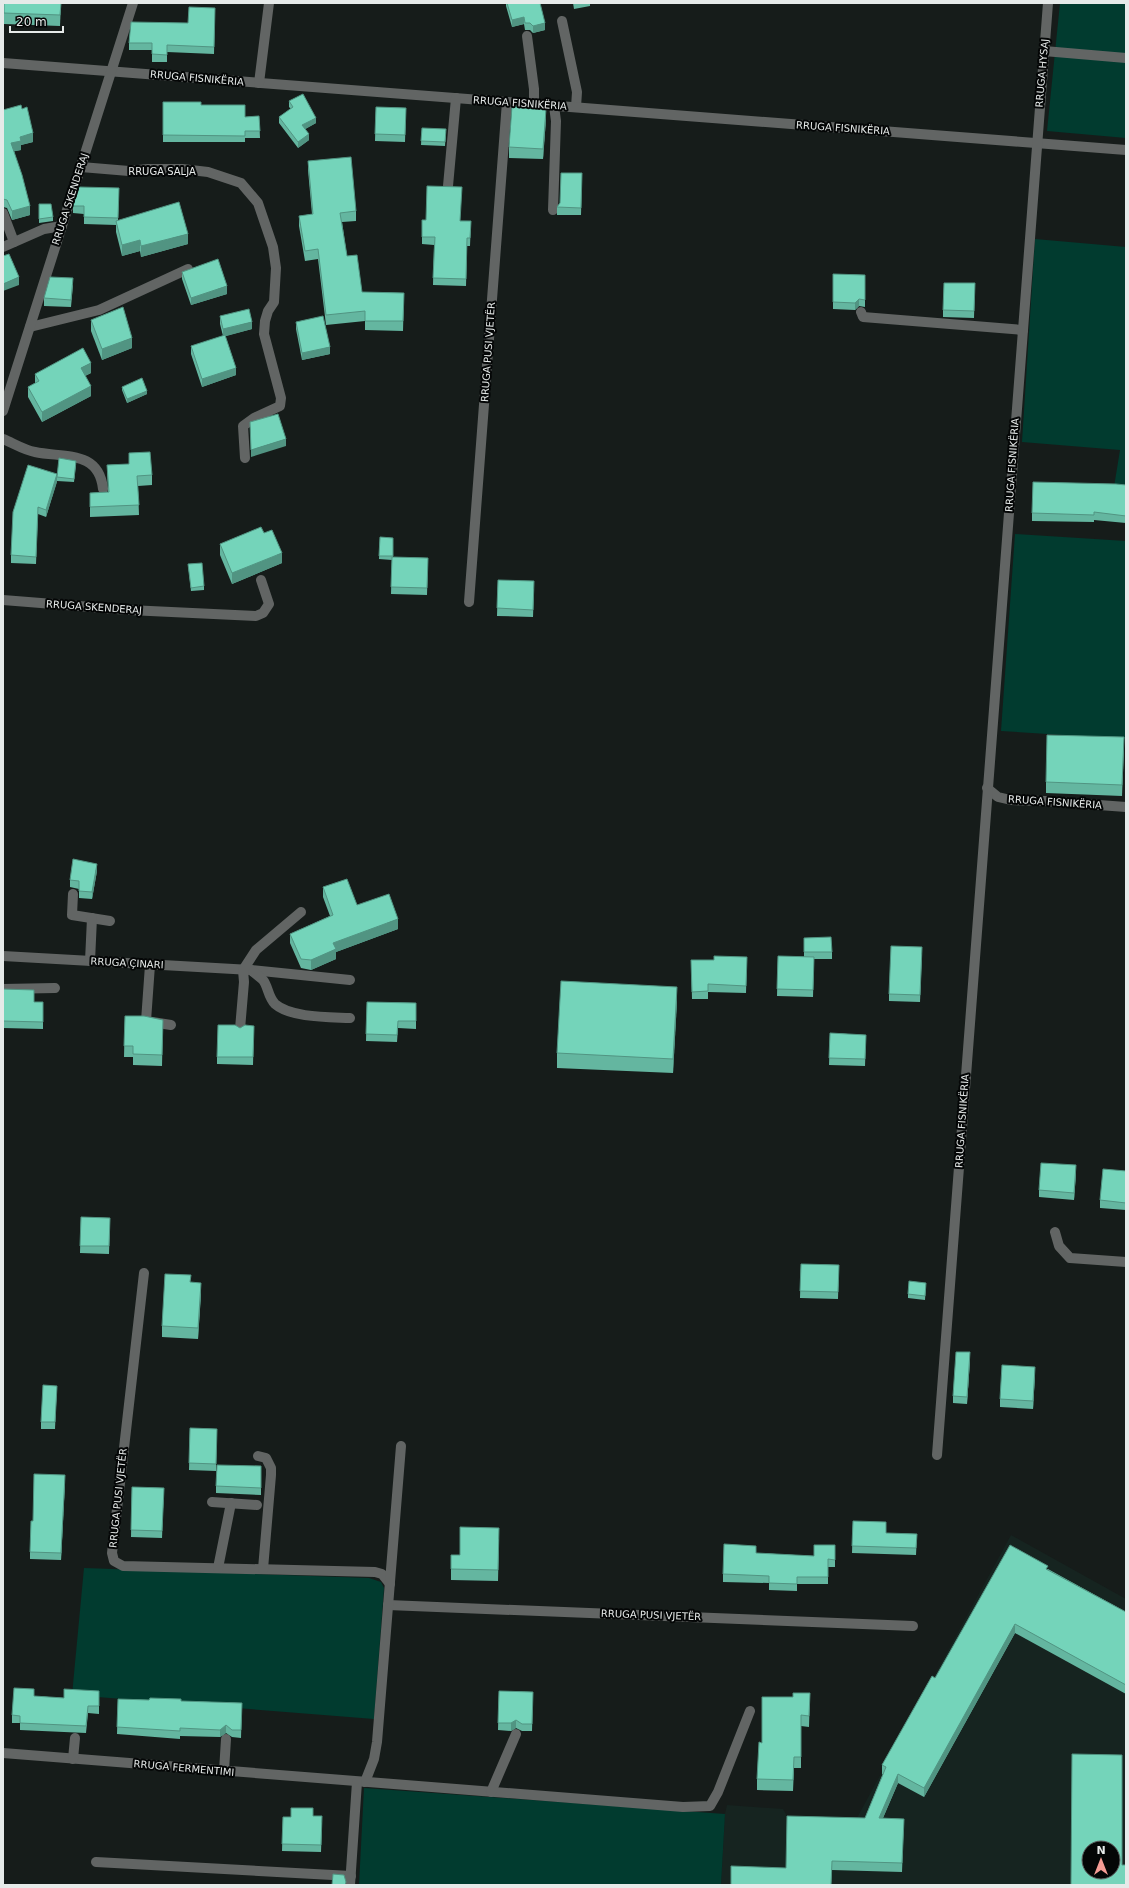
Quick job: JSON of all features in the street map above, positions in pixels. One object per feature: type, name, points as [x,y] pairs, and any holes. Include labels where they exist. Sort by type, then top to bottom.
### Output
[{"type":"street","name":"RRUGA SKENDERAJ","points":[[3,409],[133,3]]},
{"type":"street","points":[[259,83],[269,3]]},
{"type":"street","name":"RRUGA HYSAJ","points":[[1037,143],[1048,3]]},
{"type":"street","points":[[562,21],[577,92],[576,107]]},
{"type":"street","points":[[527,36],[534,89],[534,104]]},
{"type":"street","points":[[1044,51],[1126,58]]},
{"type":"street","name":"RRUGA FISNIKËRIA","points":[[3,63],[1126,150]]},
{"type":"street","points":[[448,186],[456,98]]},
{"type":"street","name":"RRUGA PUSI VJETËR","points":[[469,602],[507,102]]},
{"type":"street","points":[[553,210],[556,121],[554,106]]},
{"type":"street","name":"RRUGA FISNIKËRIA","points":[[937,1455],[1037,143]]},
{"type":"street","name":"RRUGA SALJA","points":[[81,167],[129,172],[148,169],[182,169],[208,172],[241,183],[258,203],[273,247],[276,268],[274,302],[268,311],[265,321],[264,334],[281,398],[280,406],[269,413],[254,418],[243,426],[245,458]]},
{"type":"street","points":[[3,213],[14,242]]},
{"type":"street","points":[[3,247],[44,229],[62,226]]},
{"type":"street","points":[[30,327],[99,310],[188,269]]},
{"type":"street","points":[[861,312],[863,317],[1023,330]]},
{"type":"street","points":[[3,439],[34,452],[73,457],[86,461],[96,467],[102,477],[103,489]]},
{"type":"street","name":"RRUGA SKENDERAJ","points":[[3,600],[186,614],[256,616],[263,613],[269,604],[261,580]]},
{"type":"street","name":"RRUGA FISNIKËRIA","points":[[988,788],[998,797],[1011,800],[1126,807]]},
{"type":"street","points":[[73,894],[72,915],[110,921]]},
{"type":"street","points":[[240,1029],[244,982],[247,970],[256,950],[301,912]]},
{"type":"street","points":[[90,961],[92,918]]},
{"type":"street","name":"RRUGA ÇINARI","points":[[3,956],[247,970],[350,980]]},
{"type":"street","points":[[150,965],[146,1021],[171,1025]]},
{"type":"street","points":[[247,970],[264,981],[267,993],[275,1004],[286,1010],[302,1015],[350,1018]]},
{"type":"street","points":[[3,989],[55,988]]},
{"type":"street","points":[[1055,1232],[1059,1246],[1070,1258],[1126,1262]]},
{"type":"street","name":"RRUGA PUSI VJETËR","points":[[144,1273],[112,1553],[114,1561],[123,1566],[375,1572],[382,1574],[390,1584]]},
{"type":"street","points":[[96,1862],[350,1880],[361,1782],[374,1759],[377,1742],[401,1446]]},
{"type":"street","points":[[258,1456],[266,1458],[271,1468],[263,1569]]},
{"type":"street","points":[[212,1502],[257,1505]]},
{"type":"street","points":[[218,1568],[231,1503]]},
{"type":"street","name":"RRUGA PUSI VJETËR","points":[[388,1605],[913,1626]]},
{"type":"street","name":"RRUGA FERMENTIMI","points":[[3,1753],[683,1807],[710,1806],[718,1792],[750,1711]]},
{"type":"street","points":[[492,1792],[516,1734]]},
{"type":"street","points":[[73,1759],[75,1738]]},
{"type":"street","points":[[224,1771],[226,1739]]},
{"type":"shaded area","points":[[1011,1535],[1126,1599],[1126,1885],[721,1885],[725,1814],[727,1805],[783,1809],[792,1825],[852,1827]]},
{"type":"green space","points":[[1060,3],[1126,3],[1126,138],[1047,131]]},
{"type":"green space","points":[[1035,239],[1126,247],[1126,488],[1114,487],[1120,450],[1022,442]]},
{"type":"green space","points":[[1015,534],[1126,541],[1126,739],[1001,731]]},
{"type":"green space","points":[[84,1568],[369,1578],[381,1582],[384,1588],[374,1719],[72,1695]]},
{"type":"green space","points":[[364,1788],[725,1814],[721,1885],[359,1885]]},
{"type":"building","points":[[4,3],[61,3],[60,15],[4,13]]},
{"type":"building","points":[[507,3],[540,3],[545,23],[533,26],[530,23],[525,23],[524,17],[512,20]]},
{"type":"building","points":[[189,7],[215,8],[214,47],[167,45],[167,55],[152,54],[152,43],[129,43],[131,22],[188,23]]},
{"type":"building","points":[[303,94],[316,118],[302,125],[309,134],[298,142],[279,117],[293,107],[289,101]]},
{"type":"building","points":[[163,102],[201,102],[201,105],[245,105],[245,117],[259,116],[260,131],[245,131],[245,136],[163,135]]},
{"type":"building","points":[[21,105],[22,109],[27,107],[33,133],[20,137],[21,141],[11,143],[22,175],[30,206],[12,211],[7,200],[3,199],[3,110]]},
{"type":"building","points":[[512,106],[546,109],[543,149],[509,147]]},
{"type":"building","points":[[376,107],[406,108],[405,135],[375,134]]},
{"type":"building","points":[[422,128],[446,129],[445,142],[421,141]]},
{"type":"building","points":[[351,157],[356,211],[340,213],[347,256],[357,255],[362,292],[404,293],[403,321],[365,321],[365,311],[326,315],[318,249],[305,251],[299,216],[313,214],[308,161]]},
{"type":"building","points":[[561,173],[582,173],[581,208],[557,207],[560,203]]},
{"type":"building","points":[[427,186],[462,187],[460,221],[471,221],[470,238],[467,238],[466,279],[433,278],[435,237],[422,237],[422,220],[426,220]]},
{"type":"building","points":[[79,187],[119,188],[118,218],[84,217],[84,206],[73,206]]},
{"type":"building","points":[[179,202],[188,234],[141,246],[140,240],[122,245],[116,221]]},
{"type":"building","points":[[39,204],[51,204],[53,217],[39,219]]},
{"type":"building","points":[[9,254],[19,277],[3,284],[3,256]]},
{"type":"building","points":[[218,259],[227,286],[191,298],[182,272]]},
{"type":"building","points":[[833,274],[865,275],[865,300],[859,299],[855,303],[833,302]]},
{"type":"building","points":[[50,277],[73,278],[71,300],[44,298]]},
{"type":"building","points":[[944,283],[975,283],[974,311],[943,310]]},
{"type":"building","points":[[123,307],[132,338],[102,349],[91,320]]},
{"type":"building","points":[[249,309],[252,322],[223,329],[220,316]]},
{"type":"building","points":[[323,316],[330,347],[302,353],[296,322]]},
{"type":"building","points":[[225,335],[236,368],[202,379],[191,346]]},
{"type":"building","points":[[83,348],[91,363],[81,368],[91,386],[42,412],[28,387],[39,381],[35,374]]},
{"type":"building","points":[[142,378],[147,391],[127,399],[122,387]]},
{"type":"building","points":[[278,414],[286,439],[251,450],[250,422]]},
{"type":"building","points":[[150,452],[152,475],[137,476],[139,505],[90,507],[90,493],[109,492],[107,465],[129,464],[129,453]]},
{"type":"building","points":[[59,458],[76,461],[74,479],[57,477]]},
{"type":"building","points":[[28,465],[57,474],[46,510],[38,507],[36,557],[11,555],[13,512]]},
{"type":"building","points":[[1033,482],[1126,485],[1126,516],[1094,512],[1094,515],[1032,513]]},
{"type":"building","points":[[261,527],[264,533],[272,530],[282,553],[232,573],[220,544]]},
{"type":"building","points":[[380,537],[393,538],[393,556],[379,556]]},
{"type":"building","points":[[392,557],[428,558],[427,588],[391,587]]},
{"type":"building","points":[[202,563],[204,586],[191,588],[188,564]]},
{"type":"building","points":[[498,580],[534,581],[533,610],[497,608]]},
{"type":"building","points":[[1047,735],[1124,737],[1122,785],[1046,782]]},
{"type":"building","points":[[73,859],[97,864],[92,892],[79,891],[79,881],[70,880]]},
{"type":"building","points":[[347,879],[357,905],[389,894],[398,919],[333,943],[336,949],[311,960],[301,959],[290,934],[333,915],[323,887]]},
{"type":"building","points":[[831,937],[832,952],[804,952],[804,938]]},
{"type":"building","points":[[891,946],[922,947],[920,995],[889,994]]},
{"type":"building","points":[[714,956],[747,957],[746,986],[708,984],[708,991],[692,992],[691,960],[714,960]]},
{"type":"building","points":[[778,956],[814,957],[813,990],[777,989]]},
{"type":"building","points":[[561,981],[677,987],[673,1059],[557,1053]]},
{"type":"building","points":[[3,989],[34,990],[34,1002],[43,1002],[43,1022],[3,1021]]},
{"type":"building","points":[[367,1002],[416,1003],[416,1021],[398,1021],[397,1035],[366,1034]]},
{"type":"building","points":[[125,1016],[144,1016],[163,1020],[162,1055],[133,1054],[133,1046],[124,1046]]},
{"type":"building","points":[[218,1025],[235,1025],[240,1028],[245,1025],[254,1026],[253,1057],[217,1057]]},
{"type":"building","points":[[830,1033],[866,1035],[865,1059],[829,1058]]},
{"type":"building","points":[[1041,1163],[1076,1165],[1074,1193],[1039,1190]]},
{"type":"building","points":[[1103,1169],[1126,1171],[1126,1203],[1100,1200]]},
{"type":"building","points":[[81,1217],[110,1218],[109,1246],[80,1246]]},
{"type":"building","points":[[801,1264],[839,1265],[838,1292],[800,1291]]},
{"type":"building","points":[[165,1274],[191,1275],[190,1282],[201,1283],[198,1328],[162,1326]]},
{"type":"building","points":[[909,1281],[926,1283],[925,1296],[908,1294]]},
{"type":"building","points":[[956,1352],[970,1352],[967,1397],[953,1396]]},
{"type":"building","points":[[1002,1365],[1035,1367],[1033,1401],[1000,1399]]},
{"type":"building","points":[[43,1385],[57,1386],[55,1422],[41,1422]]},
{"type":"building","points":[[190,1428],[217,1429],[216,1464],[189,1463]]},
{"type":"building","points":[[217,1465],[261,1466],[261,1488],[216,1486]]},
{"type":"building","points":[[34,1474],[65,1475],[61,1553],[30,1552],[31,1521],[33,1521]]},
{"type":"building","points":[[132,1487],[164,1488],[162,1531],[131,1530]]},
{"type":"building","points":[[853,1521],[886,1522],[886,1533],[917,1534],[916,1548],[852,1546]]},
{"type":"building","points":[[460,1527],[499,1528],[498,1570],[451,1569],[451,1555],[460,1555]]},
{"type":"building","points":[[724,1544],[756,1546],[756,1553],[814,1556],[814,1545],[835,1545],[835,1560],[828,1559],[828,1577],[797,1577],[797,1584],[769,1583],[769,1576],[723,1574]]},
{"type":"building","points":[[1010,1545],[1048,1566],[1046,1569],[1126,1612],[1126,1685],[1015,1624],[924,1788],[898,1774],[879,1818],[904,1819],[902,1863],[832,1861],[831,1885],[731,1885],[731,1866],[786,1868],[787,1816],[865,1818],[886,1767],[882,1765],[932,1676],[935,1678]]},
{"type":"building","points":[[14,1688],[34,1689],[34,1696],[64,1698],[64,1689],[99,1691],[99,1706],[88,1706],[86,1726],[20,1723],[20,1716],[12,1715]]},
{"type":"building","points":[[499,1691],[533,1692],[532,1724],[522,1724],[516,1720],[511,1723],[498,1723]]},
{"type":"building","points":[[793,1693],[810,1693],[809,1716],[801,1715],[801,1757],[794,1757],[793,1780],[757,1779],[759,1742],[762,1743],[762,1697],[793,1697]]},
{"type":"building","points":[[150,1698],[181,1699],[181,1701],[242,1703],[241,1730],[232,1730],[226,1725],[220,1730],[180,1728],[180,1731],[117,1727],[118,1699],[149,1700]]},
{"type":"building","points":[[1072,1754],[1122,1755],[1122,1865],[1126,1865],[1126,1885],[1071,1885]]},
{"type":"building","points":[[291,1808],[313,1808],[313,1816],[322,1816],[321,1845],[282,1844],[283,1817],[291,1817]]},
{"type":"building","points":[[333,1874],[344,1875],[346,1882],[345,1885],[332,1885]]}]
